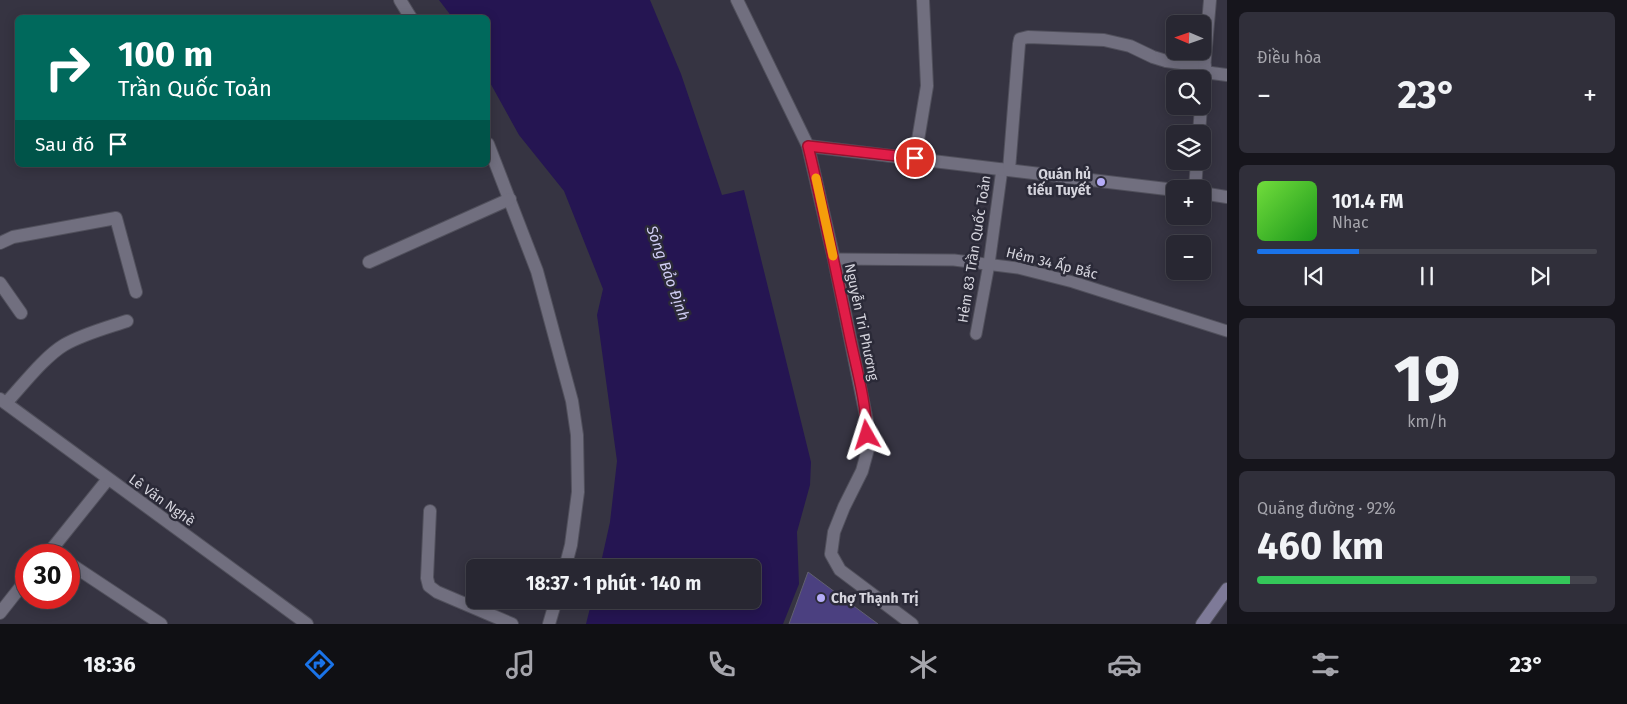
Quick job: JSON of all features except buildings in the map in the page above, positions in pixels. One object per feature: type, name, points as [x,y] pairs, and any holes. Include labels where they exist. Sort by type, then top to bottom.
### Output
[{"type":"main road","points":[[1202,624],[1227,589]]},
{"type":"street","points":[[400,0],[410,15]]},
{"type":"street","name":"Nguyễn Tri Phương","points":[[737,0],[808,146],[834,260],[867,422],[868,449],[862,471],[834,532],[832,554],[840,570],[912,624]]},
{"type":"street","points":[[915,158],[927,86],[923,0]]},
{"type":"street","points":[[1204,69],[1210,0]]},
{"type":"street","points":[[1005,169],[1020,39],[1028,37],[1104,40],[1130,46],[1166,61],[1227,75]]},
{"type":"street","points":[[808,146],[1166,189]]},
{"type":"street","points":[[490,149],[537,271],[572,400],[577,435],[578,492],[574,530],[567,559]]},
{"type":"street","points":[[1211,194],[1227,196]]},
{"type":"street","points":[[369,262],[510,199]]},
{"type":"street","points":[[0,243],[13,237],[116,218],[136,292]]},
{"type":"street","points":[[0,283],[21,313]]},
{"type":"street","points":[[3,401],[54,352],[64,345],[126,322]]},
{"type":"street","name":"Lê Văn Nghề","points":[[3,401],[307,624]]},
{"type":"street","points":[[59,544],[108,479]]},
{"type":"street","points":[[430,511],[427,578],[429,586],[437,592],[512,624]]},
{"type":"street","points":[[80,570],[161,624]]},
{"type":"street","points":[[0,613],[15,594]]},
{"type":"street","points":[[550,624],[554,609]]},
{"type":"lane","name":"Hẻm 83 Trần Quốc Toản","points":[[976,334],[1005,169]]},
{"type":"lane","name":"Hẻm 34 Ấp Bắc","points":[[834,260],[931,260],[1018,268],[1073,282],[1227,331]]},
{"type":"water","name":"Sông Bảo Định","points":[[439,0],[650,0],[681,74],[722,195],[744,190],[811,462],[810,485],[797,532],[799,584],[783,624],[586,624],[590,609],[761,609],[761,559],[602,559],[610,522],[617,461],[597,315],[603,289],[564,191],[519,135],[490,83],[490,15],[450,15]]},
{"type":"slow traffic","points":[[816,178],[833,256]]},
{"type":"place","name":"Quán hủ tiếu Tuyết","points":[[1101,182]]},
{"type":"place","name":"Chợ Thạnh Trị","points":[[821,598]]},
{"type":"route","points":[[867,435],[867,422],[860,386],[808,146],[915,158]]}]
